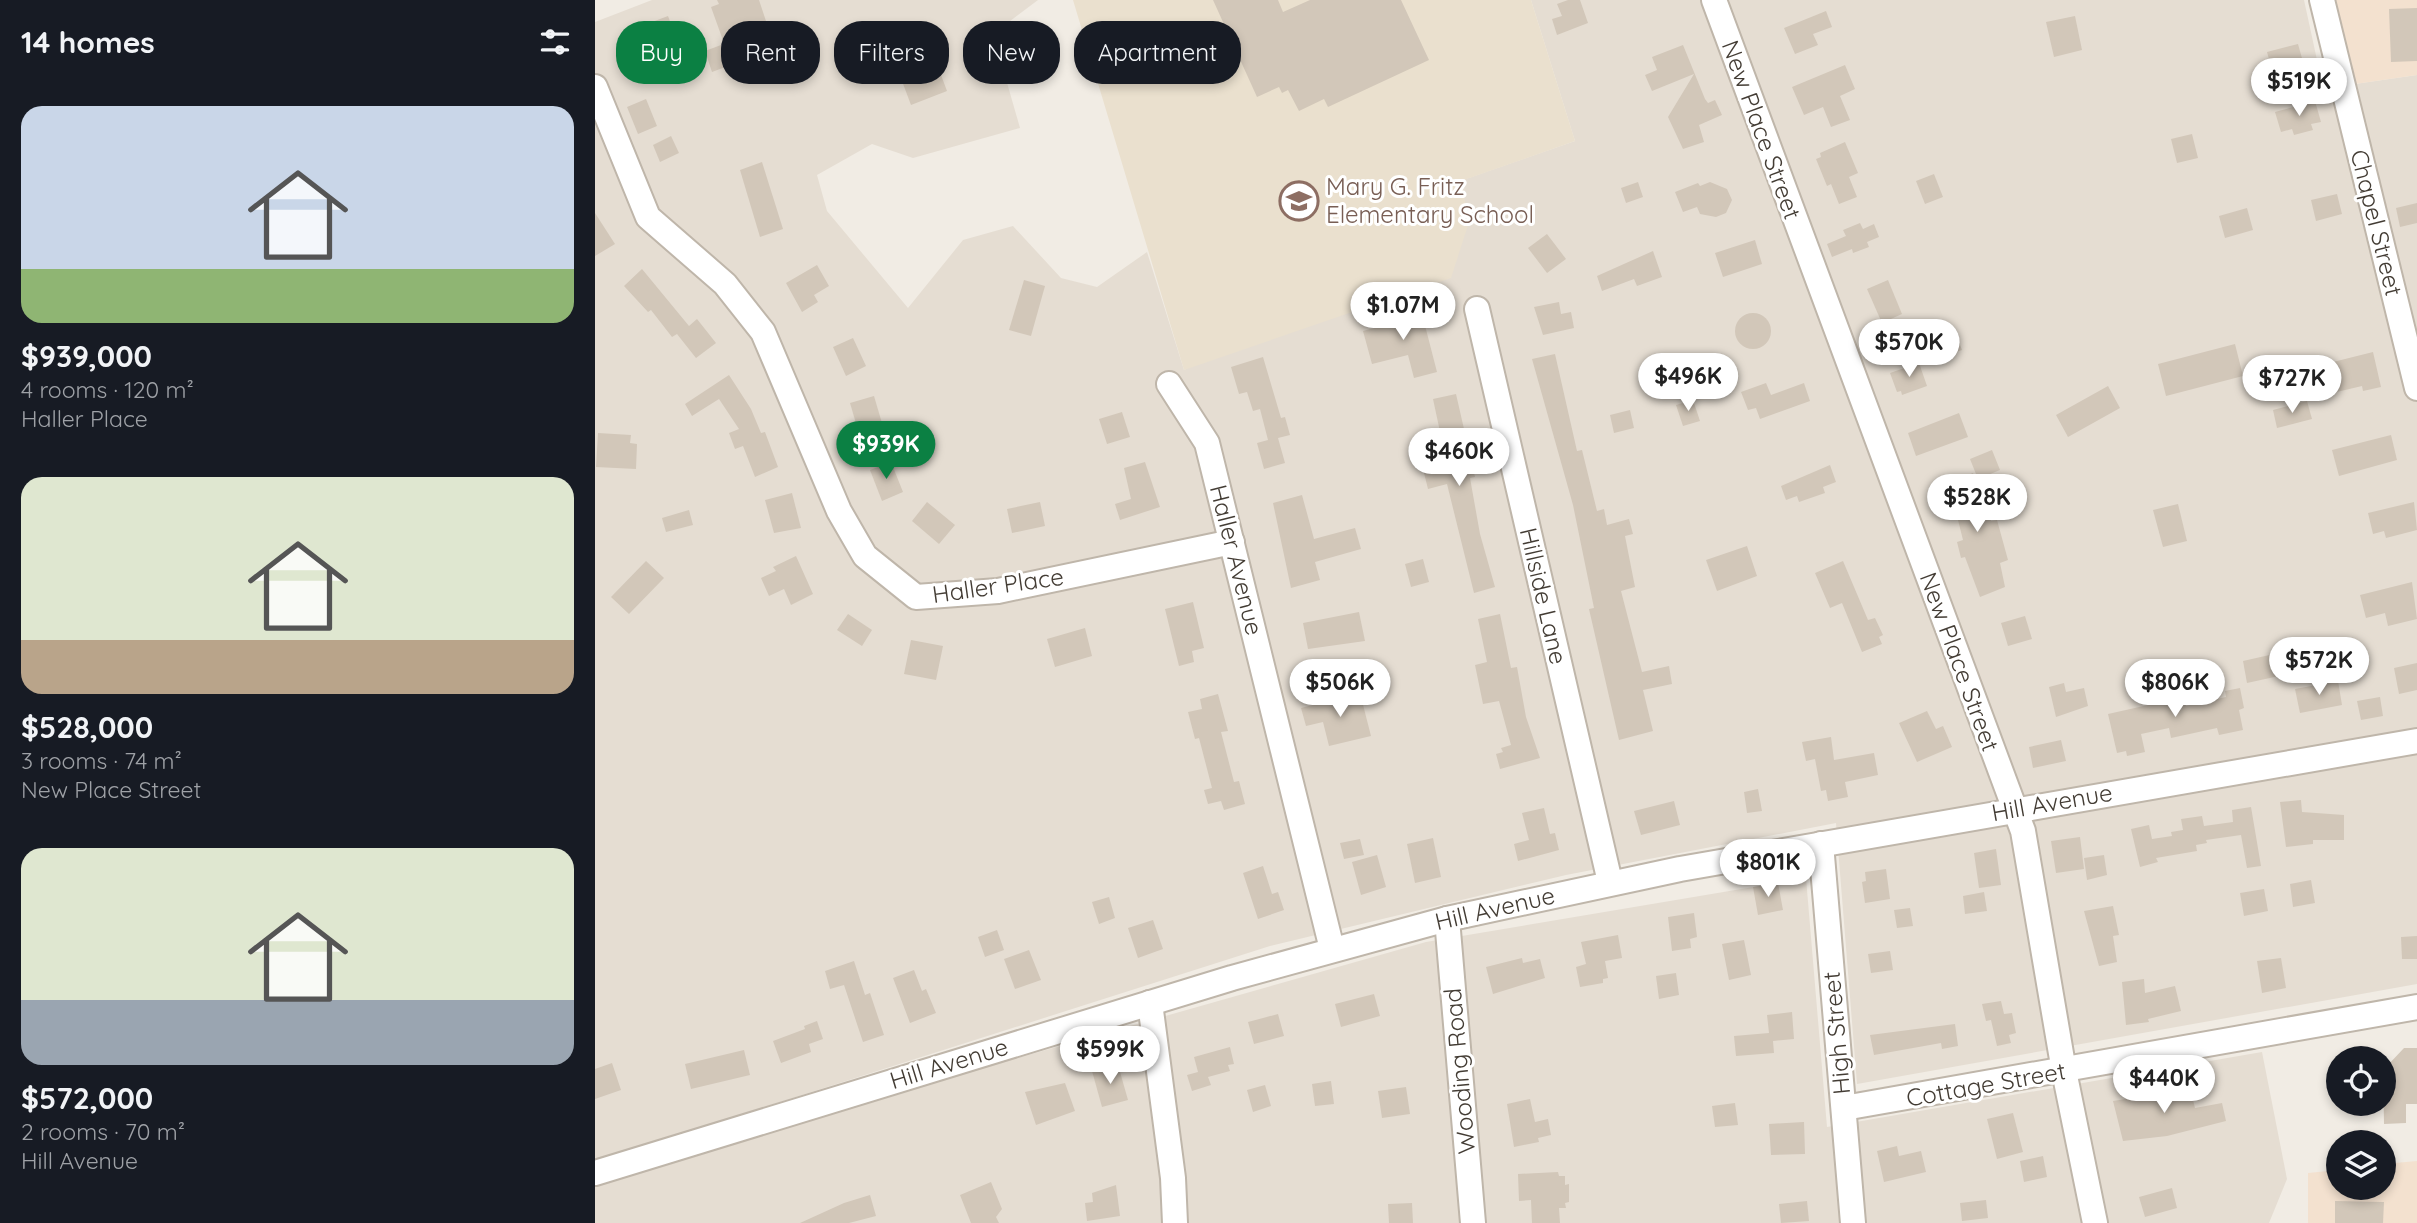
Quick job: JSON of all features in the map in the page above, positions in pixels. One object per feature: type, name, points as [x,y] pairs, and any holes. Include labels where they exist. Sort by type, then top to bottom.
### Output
[{"type":"street","name":"New Place Street","points":[[1714,0],[2023,831],[2064,1072],[2095,1223]]},
{"type":"street","name":"Chapel Street","points":[[2322,0],[2415,372]]},
{"type":"street","name":"Haller Place","points":[[595,87],[648,217],[725,284],[763,331],[839,511],[865,556],[916,597],[998,591],[1232,542]]},
{"type":"street","name":"Hillside Lane","points":[[1477,309],[1610,882]]},
{"type":"street","name":"Haller Avenue","points":[[1169,384],[1207,443],[1332,949]]},
{"type":"street","name":"Hill Avenue","points":[[595,1173],[1150,1003],[1332,949],[1447,919],[1610,882],[2417,741]]},
{"type":"street","name":"High Street","points":[[1821,844],[1853,1223]]},
{"type":"street","name":"Wooding Road","points":[[1447,919],[1473,1223]]},
{"type":"street","points":[[1150,1003],[1173,1178],[1175,1223]]},
{"type":"street","name":"Cottage Street","points":[[1844,1108],[2064,1072],[2417,1007]]},
{"type":"shaded area","points":[[652,0],[1038,0],[1010,21],[963,21],[963,84],[1007,84],[1020,128],[913,158],[872,144],[817,175],[827,211],[908,308],[963,240],[1013,226],[1061,278],[1097,287],[1147,252],[1184,370],[1469,222],[1460,181],[1575,141],[1531,0],[2304,0],[2322,83],[2355,84],[2417,75],[2417,984],[1857,1084],[1836,823],[1566,875],[1270,946],[595,1161],[595,22]]},
{"type":"shaded area","name":"Mary G. Fritz Elementary School","points":[[1073,0],[1531,0],[1575,141],[1461,181],[1469,222],[1451,278],[1184,370],[1098,84],[1241,84],[1241,21],[1079,21]]},
{"type":"shaded area","points":[[2336,0],[2417,0],[2417,75],[2355,84]]},
{"type":"shaded area","points":[[1806,878],[1827,1127],[2262,1052],[2287,1179],[2269,1223],[595,1223],[595,1178],[1426,942]]},
{"type":"shaded area","points":[[2417,1161],[2417,1223],[2308,1223],[2308,1173],[2326,1171],[2326,1200],[2396,1200],[2396,1163]]},
{"type":"building","points":[[717,0],[759,0],[766,21],[721,21],[721,35],[711,7],[719,4]]},
{"type":"building","points":[[1213,0],[1278,0],[1283,12],[1310,0],[1401,0],[1429,60],[1328,107],[1324,99],[1299,111],[1288,90],[1282,93],[1279,87],[1257,97],[1241,62],[1241,21],[1223,21]]},
{"type":"building","points":[[1580,0],[1588,23],[1557,35],[1552,19],[1562,16],[1557,4]]},
{"type":"building","points":[[2417,8],[2417,61],[2391,62],[2389,9]]},
{"type":"building","points":[[1826,11],[1832,27],[1813,34],[1818,45],[1795,54],[1784,28]]},
{"type":"building","points":[[668,16],[670,21],[655,21]]},
{"type":"building","points":[[2075,16],[2082,50],[2054,57],[2046,22]]},
{"type":"building","points":[[2298,44],[2305,69],[2274,78],[2267,52]]},
{"type":"building","points":[[721,45],[721,69],[712,72],[707,50]]},
{"type":"building","points":[[1683,45],[1705,99],[1708,103],[1715,100],[1722,115],[1699,125],[1704,142],[1683,149],[1668,117],[1694,74],[1652,91],[1645,75],[1657,70],[1652,57]]},
{"type":"building","points":[[1845,65],[1855,89],[1840,96],[1850,120],[1831,127],[1823,107],[1804,115],[1792,87]]},
{"type":"building","points":[[903,84],[944,84],[947,91],[911,105]]},
{"type":"building","points":[[646,99],[657,126],[638,134],[627,107]]},
{"type":"building","points":[[2315,101],[2321,122],[2311,124],[2313,130],[2294,135],[2292,129],[2281,132],[2275,112]]},
{"type":"building","points":[[2192,134],[2198,158],[2177,163],[2171,139]]},
{"type":"building","points":[[671,136],[679,153],[660,162],[653,145]]},
{"type":"building","points":[[1845,142],[1858,173],[1849,177],[1857,197],[1839,204],[1831,184],[1827,186],[1816,159],[1821,157],[1820,153]]},
{"type":"building","points":[[762,162],[783,229],[760,237],[740,170]]},
{"type":"building","points":[[1934,174],[1943,197],[1925,204],[1916,181]]},
{"type":"building","points":[[1638,182],[1643,197],[1626,203],[1621,188]]},
{"type":"building","points":[[1710,182],[1727,189],[1732,200],[1726,213],[1716,217],[1700,214],[1697,207],[1683,212],[1675,192],[1698,183],[1700,186]]},
{"type":"building","points":[[2337,194],[2342,214],[2316,221],[2311,200]]},
{"type":"building","points":[[2417,203],[2417,223],[2400,227],[2396,208]]},
{"type":"building","points":[[2247,208],[2253,230],[2225,238],[2219,216]]},
{"type":"building","points":[[595,213],[615,244],[595,256]]},
{"type":"building","points":[[1860,223],[1863,229],[1874,224],[1879,237],[1867,242],[1869,247],[1853,253],[1852,249],[1832,257],[1827,244],[1846,236],[1843,230]]},
{"type":"building","points":[[1547,234],[1566,259],[1547,273],[1528,248]]},
{"type":"building","points":[[1755,240],[1762,264],[1723,277],[1715,253]]},
{"type":"building","points":[[1653,251],[1662,277],[1637,286],[1634,279],[1602,291],[1597,276]]},
{"type":"building","points":[[817,265],[829,286],[814,295],[818,302],[802,312],[786,283]]},
{"type":"building","points":[[642,269],[689,326],[697,319],[716,343],[696,358],[677,334],[672,337],[651,310],[648,312],[624,286]]},
{"type":"building","points":[[1024,280],[1045,286],[1031,336],[1009,330]]},
{"type":"building","points":[[1888,280],[1902,314],[1882,323],[1867,289]]},
{"type":"building","points":[[1559,302],[1561,314],[1571,312],[1574,328],[1543,335],[1534,307]]},
{"type":"building","points":[[1420,306],[1437,372],[1414,378],[1408,355],[1372,364],[1363,331],[1400,321],[1398,312]]},
{"type":"building","points":[[1753,313],[1766,318],[1771,331],[1766,344],[1753,349],[1740,344],[1735,331],[1740,318]]},
{"type":"building","points":[[1955,332],[1962,350],[1942,357],[1936,338]]},
{"type":"building","points":[[853,338],[866,366],[846,376],[833,347]]},
{"type":"building","points":[[2235,344],[2243,376],[2166,396],[2158,364]]},
{"type":"building","points":[[2373,352],[2381,387],[2363,391],[2362,386],[2324,395],[2317,366]]},
{"type":"building","points":[[1555,354],[1577,451],[1582,450],[1597,511],[1604,509],[1607,525],[1629,519],[1633,534],[1625,536],[1635,587],[1621,591],[1642,672],[1669,666],[1672,684],[1643,690],[1653,731],[1619,740],[1589,609],[1594,608],[1573,505],[1532,359]]},
{"type":"building","points":[[1263,357],[1281,418],[1285,417],[1290,435],[1278,438],[1285,463],[1264,469],[1257,443],[1268,440],[1260,409],[1253,411],[1247,392],[1239,394],[1231,367]]},
{"type":"building","points":[[1919,363],[1927,386],[1902,395],[1901,391],[1897,392],[1890,373]]},
{"type":"building","points":[[729,375],[751,409],[761,433],[765,432],[778,467],[755,477],[743,446],[735,449],[729,433],[739,429],[719,399],[692,416],[685,404]]},
{"type":"building","points":[[1766,383],[1771,395],[1804,383],[1810,401],[1760,419],[1756,408],[1748,410],[1741,392]]},
{"type":"building","points":[[2108,386],[2120,408],[2068,437],[2056,415]]},
{"type":"building","points":[[1456,394],[1475,477],[1470,478],[1480,534],[1495,587],[1474,593],[1447,484],[1428,489],[1421,461],[1445,455],[1433,399]]},
{"type":"building","points":[[874,396],[884,430],[860,437],[850,403]]},
{"type":"building","points":[[1693,400],[1700,421],[1683,426],[1676,405]]},
{"type":"building","points":[[2307,401],[2312,419],[2277,428],[2273,410]]},
{"type":"building","points":[[1630,410],[1634,428],[1614,433],[1610,415]]},
{"type":"building","points":[[1122,412],[1130,437],[1107,444],[1099,419]]},
{"type":"building","points":[[1959,413],[1968,437],[1916,456],[1908,433]]},
{"type":"building","points":[[598,433],[631,435],[630,443],[637,444],[636,469],[596,467]]},
{"type":"building","points":[[2391,435],[2397,460],[2339,476],[2332,450]]},
{"type":"building","points":[[1992,450],[2000,470],[1978,479],[1970,459]]},
{"type":"building","points":[[891,462],[903,492],[882,501],[870,470]]},
{"type":"building","points":[[1145,462],[1160,507],[1120,520],[1115,504],[1131,499],[1124,468]]},
{"type":"building","points":[[1830,465],[1836,482],[1823,487],[1825,493],[1799,502],[1797,496],[1786,500],[1781,486]]},
{"type":"building","points":[[1973,473],[1991,521],[1997,520],[2008,560],[2000,563],[2005,587],[1980,597],[1965,557],[1961,558],[1957,542],[1963,540],[1955,508],[1949,511],[1940,486]]},
{"type":"building","points":[[792,493],[801,528],[774,533],[765,500]]},
{"type":"building","points":[[1302,495],[1314,539],[1355,528],[1361,549],[1315,562],[1320,580],[1291,588],[1273,503]]},
{"type":"building","points":[[927,502],[955,525],[939,544],[912,521]]},
{"type":"building","points":[[1040,502],[1045,526],[1012,533],[1007,509]]},
{"type":"building","points":[[2414,502],[2417,530],[2386,538],[2384,531],[2373,534],[2368,513]]},
{"type":"building","points":[[2178,504],[2187,541],[2163,547],[2153,510]]},
{"type":"building","points":[[689,510],[693,525],[666,532],[662,518]]},
{"type":"building","points":[[1747,546],[1757,576],[1717,591],[1706,560]]},
{"type":"building","points":[[796,556],[813,594],[791,605],[784,589],[769,596],[761,578],[776,571],[773,567]]},
{"type":"building","points":[[1423,559],[1429,582],[1411,587],[1405,564]]},
{"type":"building","points":[[646,561],[664,578],[629,614],[611,597]]},
{"type":"building","points":[[1843,561],[1868,620],[1875,618],[1883,635],[1879,637],[1882,644],[1862,652],[1842,603],[1830,608],[1815,573]]},
{"type":"building","points":[[2412,582],[2417,619],[2388,626],[2385,613],[2366,618],[2360,595]]},
{"type":"building","points":[[1193,602],[1204,648],[1192,651],[1194,662],[1179,666],[1165,609]]},
{"type":"building","points":[[1359,612],[1365,641],[1308,649],[1303,623]]},
{"type":"building","points":[[848,614],[872,630],[862,646],[837,630]]},
{"type":"building","points":[[1500,614],[1511,668],[1517,667],[1526,717],[1540,758],[1500,769],[1496,754],[1503,752],[1501,748],[1511,745],[1499,701],[1483,704],[1475,665],[1487,662],[1478,619]]},
{"type":"building","points":[[2025,616],[2032,639],[2008,646],[2001,623]]},
{"type":"building","points":[[1085,628],[1092,656],[1055,667],[1047,639]]},
{"type":"building","points":[[911,640],[943,646],[936,680],[904,674]]},
{"type":"building","points":[[2274,654],[2279,676],[2247,683],[2243,661]]},
{"type":"building","points":[[2417,663],[2417,690],[2399,694],[2394,668]]},
{"type":"building","points":[[2338,681],[2342,705],[2300,713],[2295,689]]},
{"type":"building","points":[[2064,683],[2066,692],[2084,688],[2088,706],[2056,717],[2049,687]]},
{"type":"building","points":[[2240,688],[2244,708],[2239,710],[2243,730],[2219,735],[2217,728],[2171,738],[2169,728],[2141,734],[2145,752],[2127,756],[2126,751],[2117,753],[2108,714],[2157,703],[2155,696],[2183,691],[2186,706],[2226,697],[2225,691]]},
{"type":"building","points":[[1360,693],[1371,736],[1329,746],[1323,722],[1306,726],[1301,708]]},
{"type":"building","points":[[1218,694],[1228,731],[1221,732],[1234,782],[1239,781],[1245,804],[1224,810],[1221,801],[1208,804],[1204,790],[1212,788],[1199,738],[1195,739],[1188,712],[1202,709],[1200,699]]},
{"type":"building","points":[[2380,697],[2383,716],[2361,720],[2357,701]]},
{"type":"building","points":[[1927,711],[1936,729],[1943,726],[1952,747],[1917,762],[1899,723]]},
{"type":"building","points":[[1831,737],[1834,760],[1874,753],[1878,775],[1845,782],[1848,797],[1828,801],[1826,790],[1821,791],[1815,759],[1806,761],[1802,742]]},
{"type":"building","points":[[2061,740],[2066,761],[2033,768],[2029,747]]},
{"type":"building","points":[[1758,789],[1762,811],[1747,813],[1744,792]]},
{"type":"building","points":[[2301,800],[2302,812],[2344,815],[2344,840],[2313,840],[2313,844],[2286,847],[2280,802]]},
{"type":"building","points":[[1674,801],[1680,825],[1641,835],[1634,811]]},
{"type":"building","points":[[2251,807],[2261,866],[2247,868],[2241,835],[2206,840],[2207,843],[2196,845],[2197,851],[2156,858],[2158,862],[2140,867],[2131,829],[2149,825],[2152,839],[2172,836],[2171,832],[2183,830],[2181,819],[2202,816],[2204,826],[2233,822],[2232,810]]},
{"type":"building","points":[[1544,808],[1550,834],[1555,833],[1559,850],[1518,861],[1514,844],[1529,840],[1522,813]]},
{"type":"building","points":[[2080,837],[2084,869],[2056,873],[2051,841]]},
{"type":"building","points":[[1433,838],[1441,877],[1415,883],[1407,844]]},
{"type":"building","points":[[1360,839],[1364,855],[1344,859],[1340,843]]},
{"type":"building","points":[[1996,849],[2001,885],[1979,888],[1974,853]]},
{"type":"building","points":[[1377,855],[1386,887],[1361,895],[1352,862]]},
{"type":"building","points":[[2104,855],[2107,875],[2087,880],[2084,858]]},
{"type":"building","points":[[1263,866],[1272,894],[1278,892],[1284,910],[1258,919],[1243,873]]},
{"type":"building","points":[[1886,869],[1890,899],[1865,903],[1862,882],[1866,881],[1865,872]]},
{"type":"building","points":[[2311,880],[2315,903],[2293,907],[2290,884]]},
{"type":"building","points":[[1778,883],[1783,910],[1758,915],[1753,887]]},
{"type":"building","points":[[2264,889],[2268,911],[2244,916],[2240,893]]},
{"type":"building","points":[[1984,892],[1987,911],[1965,914],[1963,896]]},
{"type":"building","points":[[1109,897],[1115,918],[1099,924],[1092,902]]},
{"type":"building","points":[[2113,906],[2119,935],[2113,936],[2117,962],[2099,966],[2084,911]]},
{"type":"building","points":[[1910,908],[1913,926],[1897,928],[1894,910]]},
{"type":"building","points":[[1694,913],[1697,937],[1690,939],[1691,948],[1672,951],[1668,917]]},
{"type":"building","points":[[1153,920],[1163,949],[1138,958],[1128,928]]},
{"type":"building","points":[[997,930],[1004,950],[985,957],[978,937]]},
{"type":"building","points":[[1618,935],[1622,958],[1605,961],[1608,978],[1603,979],[1603,983],[1580,987],[1576,967],[1586,964],[1581,942]]},
{"type":"building","points":[[2417,936],[2417,959],[2402,959],[2401,937]]},
{"type":"building","points":[[1744,940],[1751,975],[1729,980],[1722,944]]},
{"type":"building","points":[[1029,950],[1041,980],[1015,989],[1004,959]]},
{"type":"building","points":[[1890,951],[1893,970],[1871,973],[1868,954]]},
{"type":"building","points":[[1522,958],[1523,963],[1540,959],[1545,978],[1493,994],[1486,967]]},
{"type":"building","points":[[2281,958],[2286,988],[2262,993],[2257,961]]},
{"type":"building","points":[[854,961],[865,995],[870,993],[884,1035],[863,1042],[844,985],[830,989],[825,971]]},
{"type":"building","points":[[914,970],[922,991],[926,989],[936,1013],[910,1023],[893,978]]},
{"type":"building","points":[[1676,973],[1679,995],[1659,999],[1656,976]]},
{"type":"building","points":[[2144,979],[2145,993],[2175,986],[2181,1011],[2148,1019],[2149,1022],[2126,1025],[2122,982]]},
{"type":"building","points":[[1374,994],[1380,1016],[1341,1027],[1335,1004]]},
{"type":"building","points":[[2001,1001],[2004,1014],[2012,1013],[2016,1033],[2009,1035],[2011,1043],[1997,1046],[1991,1020],[1986,1021],[1982,1004]]},
{"type":"building","points":[[1792,1012],[1794,1039],[1773,1041],[1774,1053],[1736,1056],[1734,1036],[1769,1033],[1767,1015]]},
{"type":"building","points":[[1278,1014],[1284,1036],[1254,1044],[1248,1022]]},
{"type":"building","points":[[817,1021],[823,1039],[809,1044],[811,1052],[781,1063],[773,1041],[805,1029],[804,1026]]},
{"type":"building","points":[[1955,1024],[1958,1046],[1942,1049],[1941,1043],[1874,1055],[1870,1035]]},
{"type":"building","points":[[1230,1047],[1234,1064],[1228,1065],[1230,1071],[1208,1077],[1211,1085],[1192,1091],[1187,1075],[1198,1072],[1194,1057]]},
{"type":"building","points":[[2404,1048],[2417,1048],[2417,1104],[2406,1104],[2406,1123],[2384,1124],[2384,1116],[2396,1116],[2396,1056]]},
{"type":"building","points":[[744,1050],[750,1075],[691,1089],[685,1064]]},
{"type":"building","points":[[612,1063],[621,1090],[595,1099],[595,1069]]},
{"type":"building","points":[[1118,1065],[1128,1100],[1102,1107],[1092,1071]]},
{"type":"building","points":[[1331,1081],[1334,1104],[1315,1106],[1312,1084]]},
{"type":"building","points":[[1065,1083],[1075,1111],[1036,1125],[1025,1092]]},
{"type":"building","points":[[2189,1084],[2195,1108],[2222,1103],[2226,1121],[2167,1136],[2123,1141],[2113,1101],[2157,1094]]},
{"type":"building","points":[[1265,1085],[1271,1106],[1253,1112],[1247,1090]]},
{"type":"building","points":[[1406,1087],[1410,1114],[1382,1118],[1378,1091]]},
{"type":"building","points":[[1530,1099],[1535,1122],[1548,1119],[1551,1135],[1538,1138],[1539,1142],[1514,1147],[1507,1104]]},
{"type":"building","points":[[1735,1103],[1738,1125],[1715,1127],[1712,1106]]},
{"type":"building","points":[[2013,1113],[2023,1152],[1997,1159],[1987,1119]]},
{"type":"building","points":[[1804,1122],[1805,1154],[1771,1155],[1769,1124]]},
{"type":"building","points":[[1897,1146],[1899,1156],[1921,1151],[1926,1172],[1884,1182],[1877,1151]]},
{"type":"building","points":[[2043,1156],[2047,1177],[2024,1182],[2020,1161]]},
{"type":"building","points":[[1558,1172],[1559,1176],[1565,1176],[1565,1185],[1569,1184],[1569,1202],[1565,1203],[1566,1208],[1559,1208],[1560,1223],[1532,1223],[1531,1200],[1519,1201],[1518,1174]]},
{"type":"building","points":[[991,1182],[1002,1209],[996,1217],[999,1223],[971,1223],[960,1195]]},
{"type":"building","points":[[1116,1185],[1120,1216],[1087,1221],[1085,1203],[1093,1202],[1092,1193]]},
{"type":"building","points":[[2172,1188],[2177,1208],[2145,1217],[2139,1197]]},
{"type":"building","points":[[870,1195],[876,1216],[849,1223],[800,1223],[844,1203]]},
{"type":"building","points":[[1986,1200],[1988,1218],[1962,1221],[1960,1203]]},
{"type":"building","points":[[1807,1201],[1809,1221],[1781,1223],[1779,1204]]},
{"type":"building","points":[[2335,1201],[2384,1202],[2383,1223],[2335,1223]]},
{"type":"building","points":[[1412,1203],[1413,1223],[1389,1223],[1388,1204]]},
{"type":"place","name":"Mary G. Fritz Elementary School","points":[[1299,201]]}]
